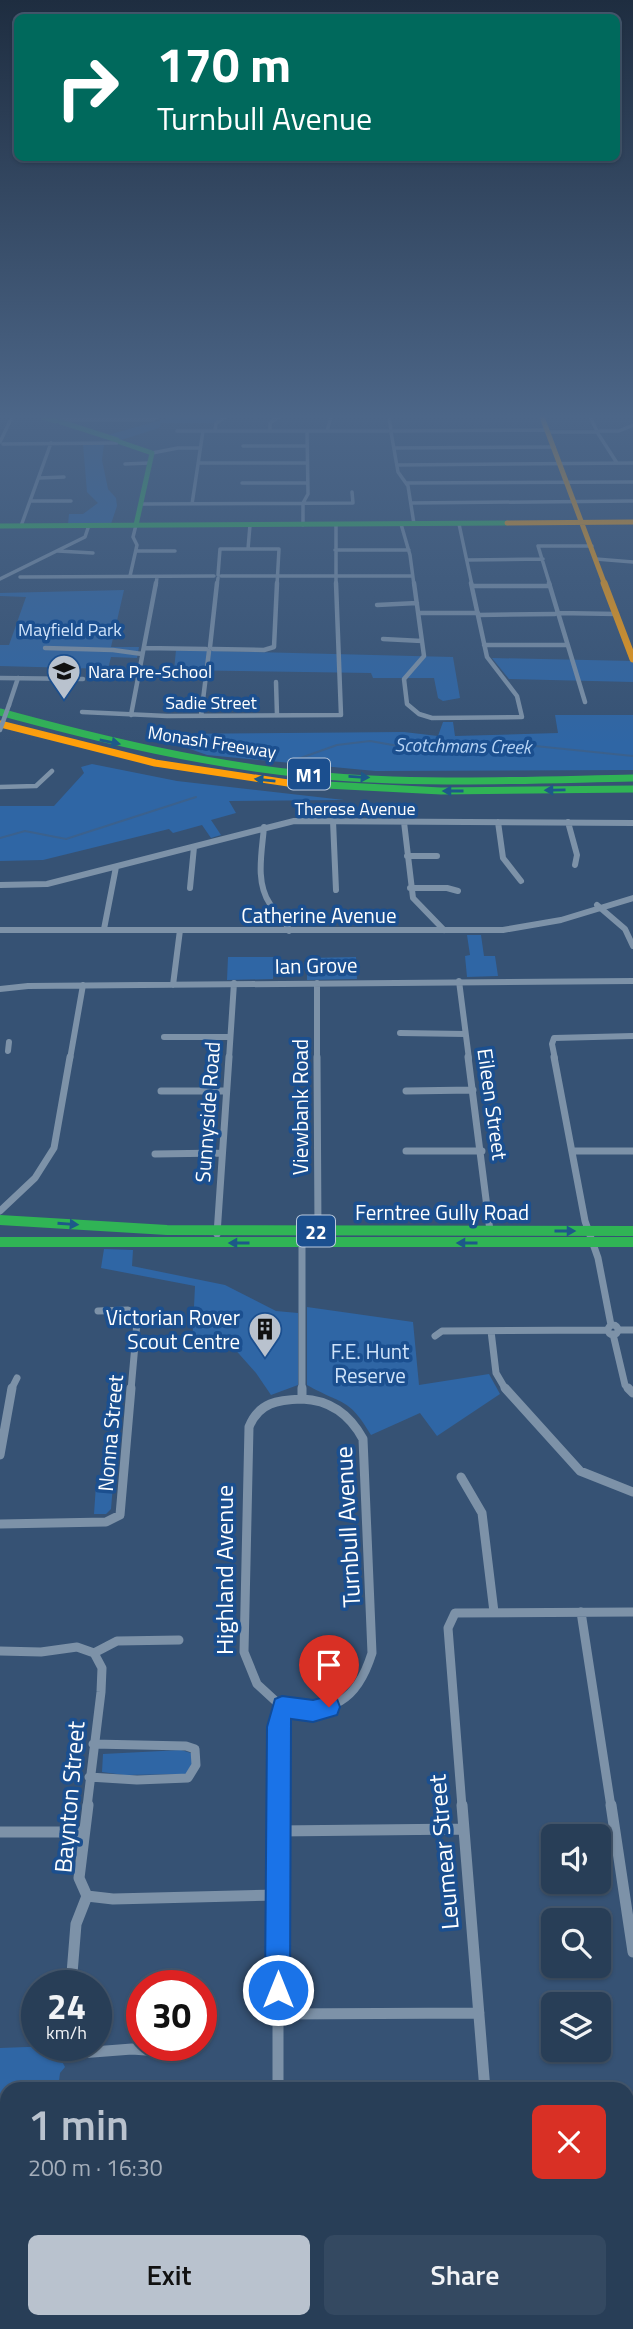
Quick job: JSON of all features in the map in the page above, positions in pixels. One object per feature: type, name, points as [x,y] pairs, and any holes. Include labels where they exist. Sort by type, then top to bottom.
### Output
[{"type":"main road","points":[[0,526],[42,526]]},
{"type":"main road","points":[[585,526],[633,659]]},
{"type":"main road","name":"Monash Freeway","points":[[5,708],[95,739],[195,759],[277,770],[415,780],[633,777]]},
{"type":"main road","name":"Monash Freeway","points":[[0,724],[126,758],[251,779],[332,787],[422,791],[633,790]]},
{"type":"main road","name":"Ferntree Gully Road","points":[[0,1220],[217,1231],[633,1231]]},
{"type":"main road","name":"Ferntree Gully Road","points":[[0,1242],[633,1242]]},
{"type":"street","points":[[1,578],[85,537],[89,526]]},
{"type":"street","points":[[130,576],[137,545],[133,537],[136,526]]},
{"type":"street","points":[[248,549],[250,526]]},
{"type":"street","points":[[335,577],[337,526]]},
{"type":"street","points":[[401,526],[409,550],[424,656],[404,679],[407,704],[425,717],[522,717],[517,696],[490,662],[484,645],[459,526]]},
{"type":"street","points":[[585,702],[538,545],[592,546]]},
{"type":"street","points":[[45,648],[143,651],[210,649],[264,650],[274,647],[279,549],[220,549],[210,649],[201,716]]},
{"type":"street","points":[[335,550],[409,550]]},
{"type":"street","points":[[58,551],[93,553]]},
{"type":"street","points":[[136,551],[175,551]]},
{"type":"street","points":[[467,560],[542,559]]},
{"type":"street","points":[[596,559],[633,562]]},
{"type":"street","points":[[10,573],[20,577]]},
{"type":"street","points":[[131,715],[157,576]]},
{"type":"street","points":[[1,578],[413,576]]},
{"type":"street","name":"Sadie Street","points":[[82,712],[201,716],[341,715],[335,577]]},
{"type":"street","points":[[473,586],[550,586]]},
{"type":"street","points":[[377,605],[417,603]]},
{"type":"street","points":[[419,614],[617,614]]},
{"type":"street","points":[[383,639],[422,640]]},
{"type":"street","points":[[484,645],[567,645]]},
{"type":"street","points":[[0,678],[83,679]]},
{"type":"street","points":[[0,730],[5,708],[18,678]]},
{"type":"street","points":[[276,682],[276,715]]},
{"type":"street","points":[[0,787],[36,786],[52,771]]},
{"type":"street","name":"Therese Avenue","points":[[0,885],[47,884],[294,821],[633,822]]},
{"type":"street","points":[[333,821],[336,890]]},
{"type":"street","points":[[404,822],[410,888],[420,908],[444,930]]},
{"type":"street","points":[[498,822],[503,858],[521,881]]},
{"type":"street","points":[[568,822],[577,855],[575,865]]},
{"type":"street","points":[[264,827],[263,896],[272,912],[288,925],[289,931]]},
{"type":"street","points":[[190,888],[194,847]]},
{"type":"street","points":[[407,856],[437,856]]},
{"type":"street","points":[[104,929],[116,867]]},
{"type":"street","points":[[410,888],[447,888],[458,891]]},
{"type":"street","name":"Catherine Avenue","points":[[0,930],[527,928],[572,917],[597,905],[633,898]]},
{"type":"street","points":[[597,905],[625,929],[633,946]]},
{"type":"street","points":[[173,985],[180,930]]},
{"type":"street","name":"Eileen Street","points":[[459,981],[490,1231]]},
{"type":"street","name":"Ian Grove","points":[[0,989],[234,983],[633,981]]},
{"type":"street","name":"Sunnyside Road","points":[[216,1243],[234,983]]},
{"type":"street","name":"Viewbank Road","points":[[317,983],[318,1231]]},
{"type":"street","points":[[0,1211],[35,1178],[54,1148],[83,985]]},
{"type":"street","points":[[400,1033],[466,1034]]},
{"type":"street","points":[[633,1036],[554,1038],[552,1044],[589,1231],[625,1385],[633,1393]]},
{"type":"street","points":[[164,1037],[229,1037]]},
{"type":"street","points":[[0,1048],[9,1047]]},
{"type":"street","points":[[406,1091],[473,1090]]},
{"type":"street","points":[[161,1091],[226,1091]]},
{"type":"street","points":[[406,1151],[482,1151]]},
{"type":"street","points":[[572,1151],[633,1151]]},
{"type":"street","points":[[155,1154],[222,1153]]},
{"type":"street","points":[[302,1243],[302,1399]]},
{"type":"street","name":"Nonna Street","points":[[0,1524],[106,1522],[120,1516],[137,1322],[135,1314],[128,1310],[97,1311]]},
{"type":"street","points":[[435,1336],[442,1331],[633,1330]]},
{"type":"street","points":[[491,1331],[496,1373],[500,1383],[513,1398],[580,1471],[633,1492]]},
{"type":"street","points":[[0,1455],[11,1391],[17,1378]]},
{"type":"street","name":"Highland Avenue","points":[[282,1707],[260,1689],[247,1670],[244,1652],[249,1427],[261,1407],[274,1400],[302,1399]]},
{"type":"street","name":"Turnbull Avenue","points":[[282,1707],[313,1711],[345,1699],[359,1687],[373,1653],[363,1439],[338,1408],[321,1401],[302,1399]]},
{"type":"street","points":[[461,1476],[482,1513],[494,1612],[633,1612]]},
{"type":"street","name":"Leumear Street","points":[[484,2082],[448,1628],[455,1613],[494,1612]]},
{"type":"street","points":[[581,1612],[633,1952]]},
{"type":"street","points":[[0,1651],[41,1652],[77,1647],[94,1653],[117,1641],[179,1640]]},
{"type":"street","name":"Baynton Street","points":[[72,1970],[76,1924],[87,1896],[79,1878],[102,1668],[94,1653]]},
{"type":"street","points":[[278,2082],[278,1727],[282,1707]]},
{"type":"street","points":[[89,1777],[136,1780],[188,1778],[193,1773],[198,1756],[195,1749],[187,1746],[93,1744]]},
{"type":"street","points":[[277,1831],[464,1829]]},
{"type":"street","points":[[0,1832],[83,1832]]},
{"type":"street","points":[[87,1896],[113,1899],[277,1895]]},
{"type":"street","points":[[278,2014],[479,2013]]},
{"type":"green space","name":"Mayfield Park","points":[[124,590],[111,647],[139,647],[137,658],[111,657],[108,669],[0,666],[0,645],[9,645],[26,597],[0,596],[0,593]]},
{"type":"green space","points":[[176,650],[453,657],[460,698],[443,701],[438,698],[434,678],[373,678],[371,673],[174,670]]},
{"type":"green space","points":[[492,658],[633,661],[633,682],[509,679]]},
{"type":"green space","points":[[555,715],[633,715],[633,770],[375,771],[207,755],[162,739],[163,734],[404,732],[438,736],[443,722],[453,722],[455,736],[558,733]]},
{"type":"green space","points":[[92,764],[177,781],[344,800],[229,801],[236,813],[211,820],[221,835],[211,838],[202,825],[173,833],[169,829],[43,860],[0,861],[0,806],[54,806],[84,773],[81,767]]},
{"type":"green space","points":[[467,935],[481,935],[484,956],[495,956],[498,976],[467,977],[465,956],[470,955]]},
{"type":"green space","points":[[228,957],[274,957],[273,979],[227,980]]},
{"type":"green space","points":[[356,957],[357,979],[307,980],[307,958]]},
{"type":"green space","name":"F.E. Hunt Reserve","points":[[104,1249],[133,1250],[132,1266],[225,1285],[276,1311],[298,1313],[298,1385],[271,1395],[232,1346],[192,1347],[195,1286],[101,1268]]},
{"type":"green space","name":"F.E. Hunt Reserve","points":[[307,1307],[413,1322],[419,1385],[489,1374],[500,1394],[437,1436],[420,1413],[371,1435],[357,1414],[344,1403],[307,1385]]},
{"type":"green space","points":[[96,1485],[113,1485],[111,1509],[106,1514],[94,1514]]},
{"type":"green space","points":[[181,1750],[191,1753],[195,1759],[186,1774],[124,1775],[102,1772],[103,1754]]},
{"type":"green space","points":[[21,2047],[21,2061],[62,2061],[65,2067],[60,2073],[59,2082],[0,2082],[0,2048]]},
{"type":"waterway","name":"Scotchmans Creek","points":[[295,760],[337,745],[370,741],[410,748],[435,745],[486,747],[505,743],[633,756]]},
{"type":"waterway","name":"Scotchmans Creek","points":[[0,838],[25,831],[66,839],[196,797]]},
{"type":"traffic: fast","points":[[0,526],[53,526]]},
{"type":"traffic: fast","points":[[0,712],[155,751],[273,771],[433,781],[633,778]]},
{"type":"traffic: fast","points":[[288,783],[441,791],[633,789]]},
{"type":"traffic: fast","points":[[0,1220],[167,1230],[633,1231]]},
{"type":"traffic: fast","points":[[0,1242],[633,1242]]},
{"type":"traffic: slow","points":[[583,526],[633,659]]},
{"type":"traffic: slow","points":[[0,724],[155,763],[288,783]]},
{"type":"place","name":"Nara Pre-School","points":[[64,701]]},
{"type":"place","name":"Victorian Rover Scout Centre","points":[[265,1359]]},
{"type":"route","points":[[278,1990],[278,1727],[282,1707],[313,1711],[329,1707]]}]
